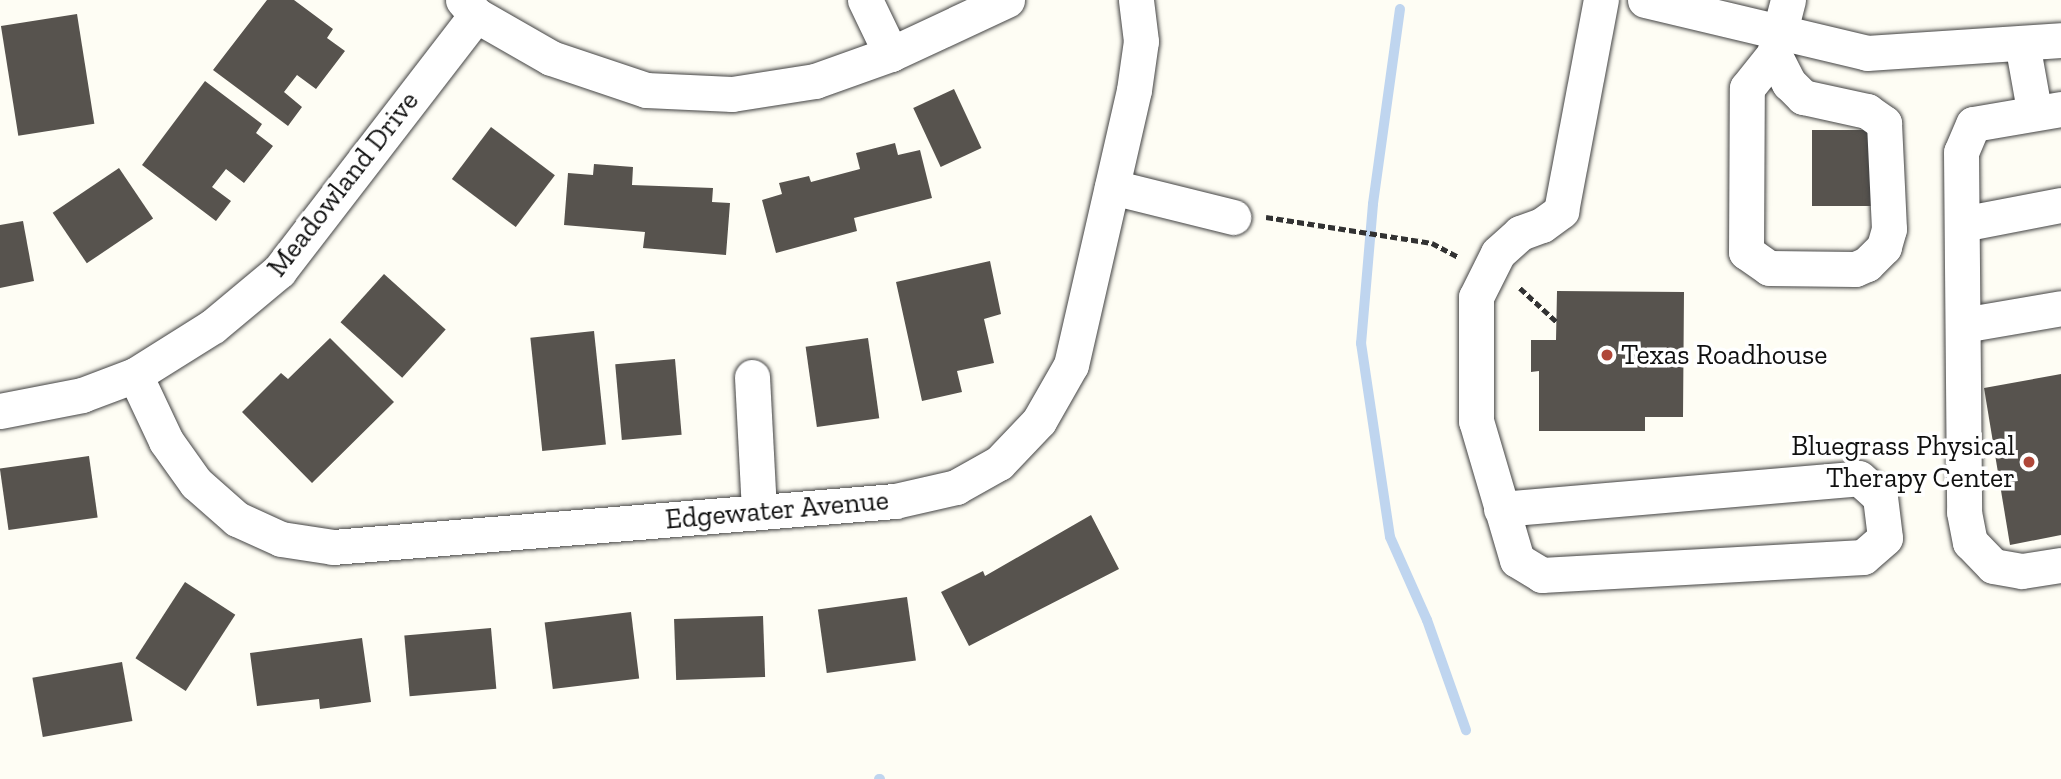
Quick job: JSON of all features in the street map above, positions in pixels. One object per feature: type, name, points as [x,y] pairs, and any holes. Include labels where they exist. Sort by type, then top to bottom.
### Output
[{"type":"street","points":[[865,0],[891,54]]},
{"type":"street","points":[[469,7],[551,58],[646,90],[744,93],[815,81],[891,54],[1007,0]]},
{"type":"street","name":"Edgewater Avenue","points":[[135,375],[166,440],[196,483],[237,519],[281,539],[333,547],[895,501],[956,487],[999,463],[1039,421],[1071,365],[1112,187],[1141,41],[1136,0]]},
{"type":"street","points":[[1502,509],[1859,478],[1880,497],[1885,538],[1863,556],[1542,575],[1517,560],[1476,421],[1476,297],[1498,253],[1520,233],[1542,225],[1561,211],[1601,0]]},
{"type":"street","points":[[1645,0],[1780,29],[1867,53],[2061,40]]},
{"type":"street","name":"Meadowland Drive","points":[[0,411],[82,394],[135,375],[213,326],[279,271],[469,7]]},
{"type":"street","points":[[1780,29],[1789,83],[1803,97],[1867,111],[1884,123],[1889,229],[1884,247],[1867,264],[1855,269],[1769,268],[1746,252],[1747,88],[1780,29]]},
{"type":"street","points":[[2022,43],[2048,109],[1973,124],[1961,152],[1964,512],[1970,542],[1993,566],[2022,571],[2061,565]]},
{"type":"street","points":[[1112,187],[1245,216]]},
{"type":"street","points":[[1962,223],[2061,205]]},
{"type":"street","points":[[1962,325],[2061,309]]},
{"type":"street","points":[[752,377],[759,512]]},
{"type":"path","points":[[1245,216],[1432,243],[1461,258]]},
{"type":"path","points":[[1520,288],[1556,322]]},
{"type":"building","points":[[267,0],[294,0],[333,29],[327,38],[345,51],[316,89],[297,75],[284,92],[302,107],[288,126],[213,70]]},
{"type":"building","points":[[77,14],[94,124],[18,136],[1,26]]},
{"type":"building","points":[[205,81],[262,124],[256,133],[273,146],[244,183],[226,169],[212,187],[231,201],[216,221],[142,165]]},
{"type":"building","points":[[954,89],[981,148],[941,167],[913,108]]},
{"type":"building","points":[[491,127],[555,175],[516,227],[452,179]]},
{"type":"building","points":[[1812,130],[1873,130],[1873,206],[1812,206]]},
{"type":"building","points":[[895,143],[898,155],[920,150],[932,198],[854,218],[857,231],[776,253],[762,200],[782,194],[779,183],[809,176],[811,182],[860,169],[856,153]]},
{"type":"building","points":[[594,164],[633,167],[632,185],[713,188],[712,202],[730,203],[726,255],[643,248],[645,232],[564,225],[568,173],[593,175]]},
{"type":"building","points":[[119,168],[153,219],[87,263],[53,213]]},
{"type":"building","points":[[23,221],[34,281],[0,288],[0,225]]},
{"type":"building","points":[[990,261],[1001,314],[984,319],[994,363],[957,371],[962,392],[922,401],[896,282]]},
{"type":"building","points":[[384,274],[446,330],[402,378],[341,322]]},
{"type":"building","name":"Texas Roadhouse","points":[[1557,291],[1684,292],[1683,417],[1645,417],[1645,431],[1539,431],[1539,371],[1531,372],[1531,340],[1556,340]]},
{"type":"building","points":[[594,331],[606,444],[542,451],[530,338]]},
{"type":"building","points":[[330,338],[394,402],[312,483],[242,412],[281,373],[288,379]]},
{"type":"building","points":[[868,338],[879,418],[817,427],[806,347]]},
{"type":"building","points":[[675,359],[682,435],[622,440],[615,364]]},
{"type":"building","name":"Bluegrass Physical Therapy Center","points":[[2061,374],[2061,535],[2010,545],[1984,388]]},
{"type":"building","points":[[89,456],[98,517],[9,530],[0,469]]},
{"type":"building","points":[[1091,515],[1119,569],[969,646],[941,592],[983,571],[985,576]]},
{"type":"building","points":[[185,582],[235,615],[186,691],[135,658]]},
{"type":"building","points":[[907,597],[916,660],[827,673],[818,610]]},
{"type":"building","points":[[631,612],[639,679],[553,689],[545,623]]},
{"type":"building","points":[[763,616],[765,677],[676,680],[674,619]]},
{"type":"building","points":[[491,628],[496,689],[410,696],[404,636]]},
{"type":"building","points":[[362,638],[371,702],[320,709],[319,699],[257,706],[250,653]]},
{"type":"building","points":[[122,662],[132,721],[43,737],[32,678]]},
{"type":"waterway","points":[[1400,9],[1373,204],[1361,343],[1390,537],[1427,620],[1466,730]]},
{"type":"place","name":"Texas Roadhouse","points":[[1607,355]]},
{"type":"place","name":"Bluegrass Physical Therapy Center","points":[[2029,462]]}]
